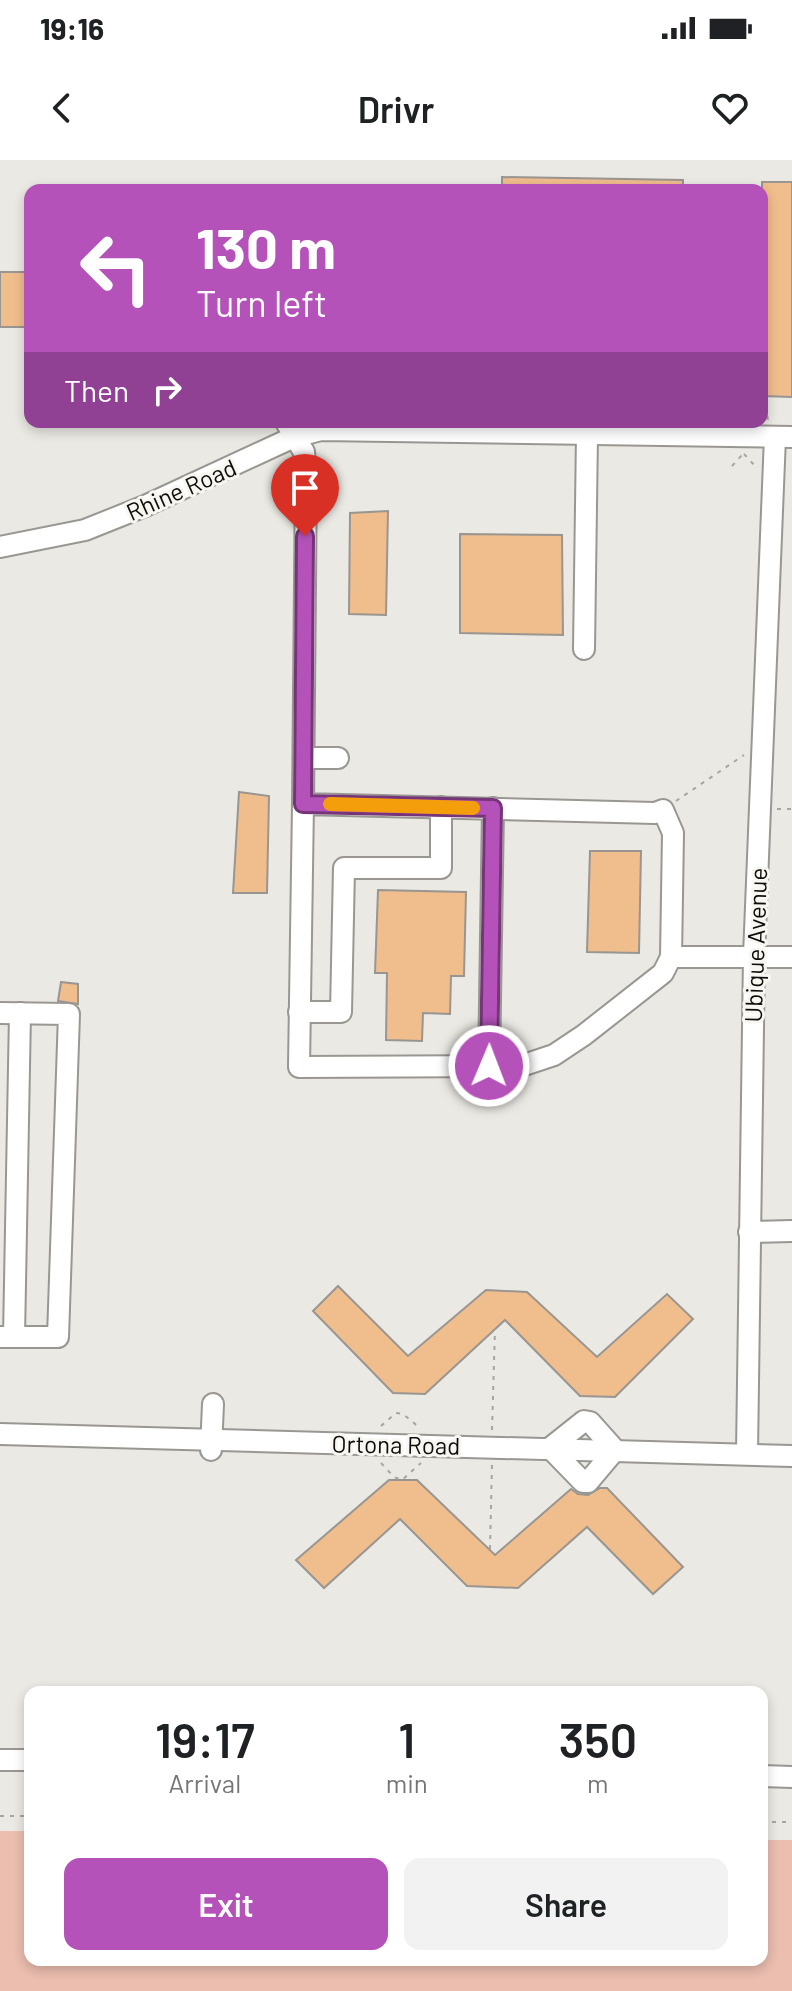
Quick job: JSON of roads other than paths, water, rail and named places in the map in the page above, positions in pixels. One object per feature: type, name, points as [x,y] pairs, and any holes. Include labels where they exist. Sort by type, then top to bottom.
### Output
[{"type":"street","name":"Rhine Road","points":[[388,428],[783,437]]},
{"type":"street","name":"Rhine Road","points":[[0,547],[85,530],[145,506],[290,430]]},
{"type":"street","points":[[290,430],[304,452],[306,472],[299,1067],[521,1066],[554,1055],[584,1035],[663,973],[671,957],[673,833],[663,810],[655,813],[303,804]]},
{"type":"street","points":[[584,649],[587,434]]},
{"type":"street","name":"Ubique Avenue","points":[[747,1454],[754,956],[783,437]]},
{"type":"street","points":[[304,758],[338,758]]},
{"type":"street","points":[[299,1012],[341,1012],[344,868],[441,868],[441,807]]},
{"type":"street","points":[[489,1066],[493,808]]},
{"type":"street","points":[[671,957],[792,957]]},
{"type":"street","points":[[10,1013],[69,1014],[58,1337],[7,1337],[10,1013]]},
{"type":"street","points":[[749,1232],[792,1231]]},
{"type":"street","points":[[212,1447],[213,1404]]},
{"type":"street","name":"Ortona Road","points":[[0,1434],[212,1447],[550,1448],[792,1456]]},
{"type":"street","points":[[550,1448],[583,1482],[588,1482],[597,1473],[615,1450]]},
{"type":"street","points":[[0,1760],[24,1760]]},
{"type":"street","points":[[768,1776],[792,1777]]}]
